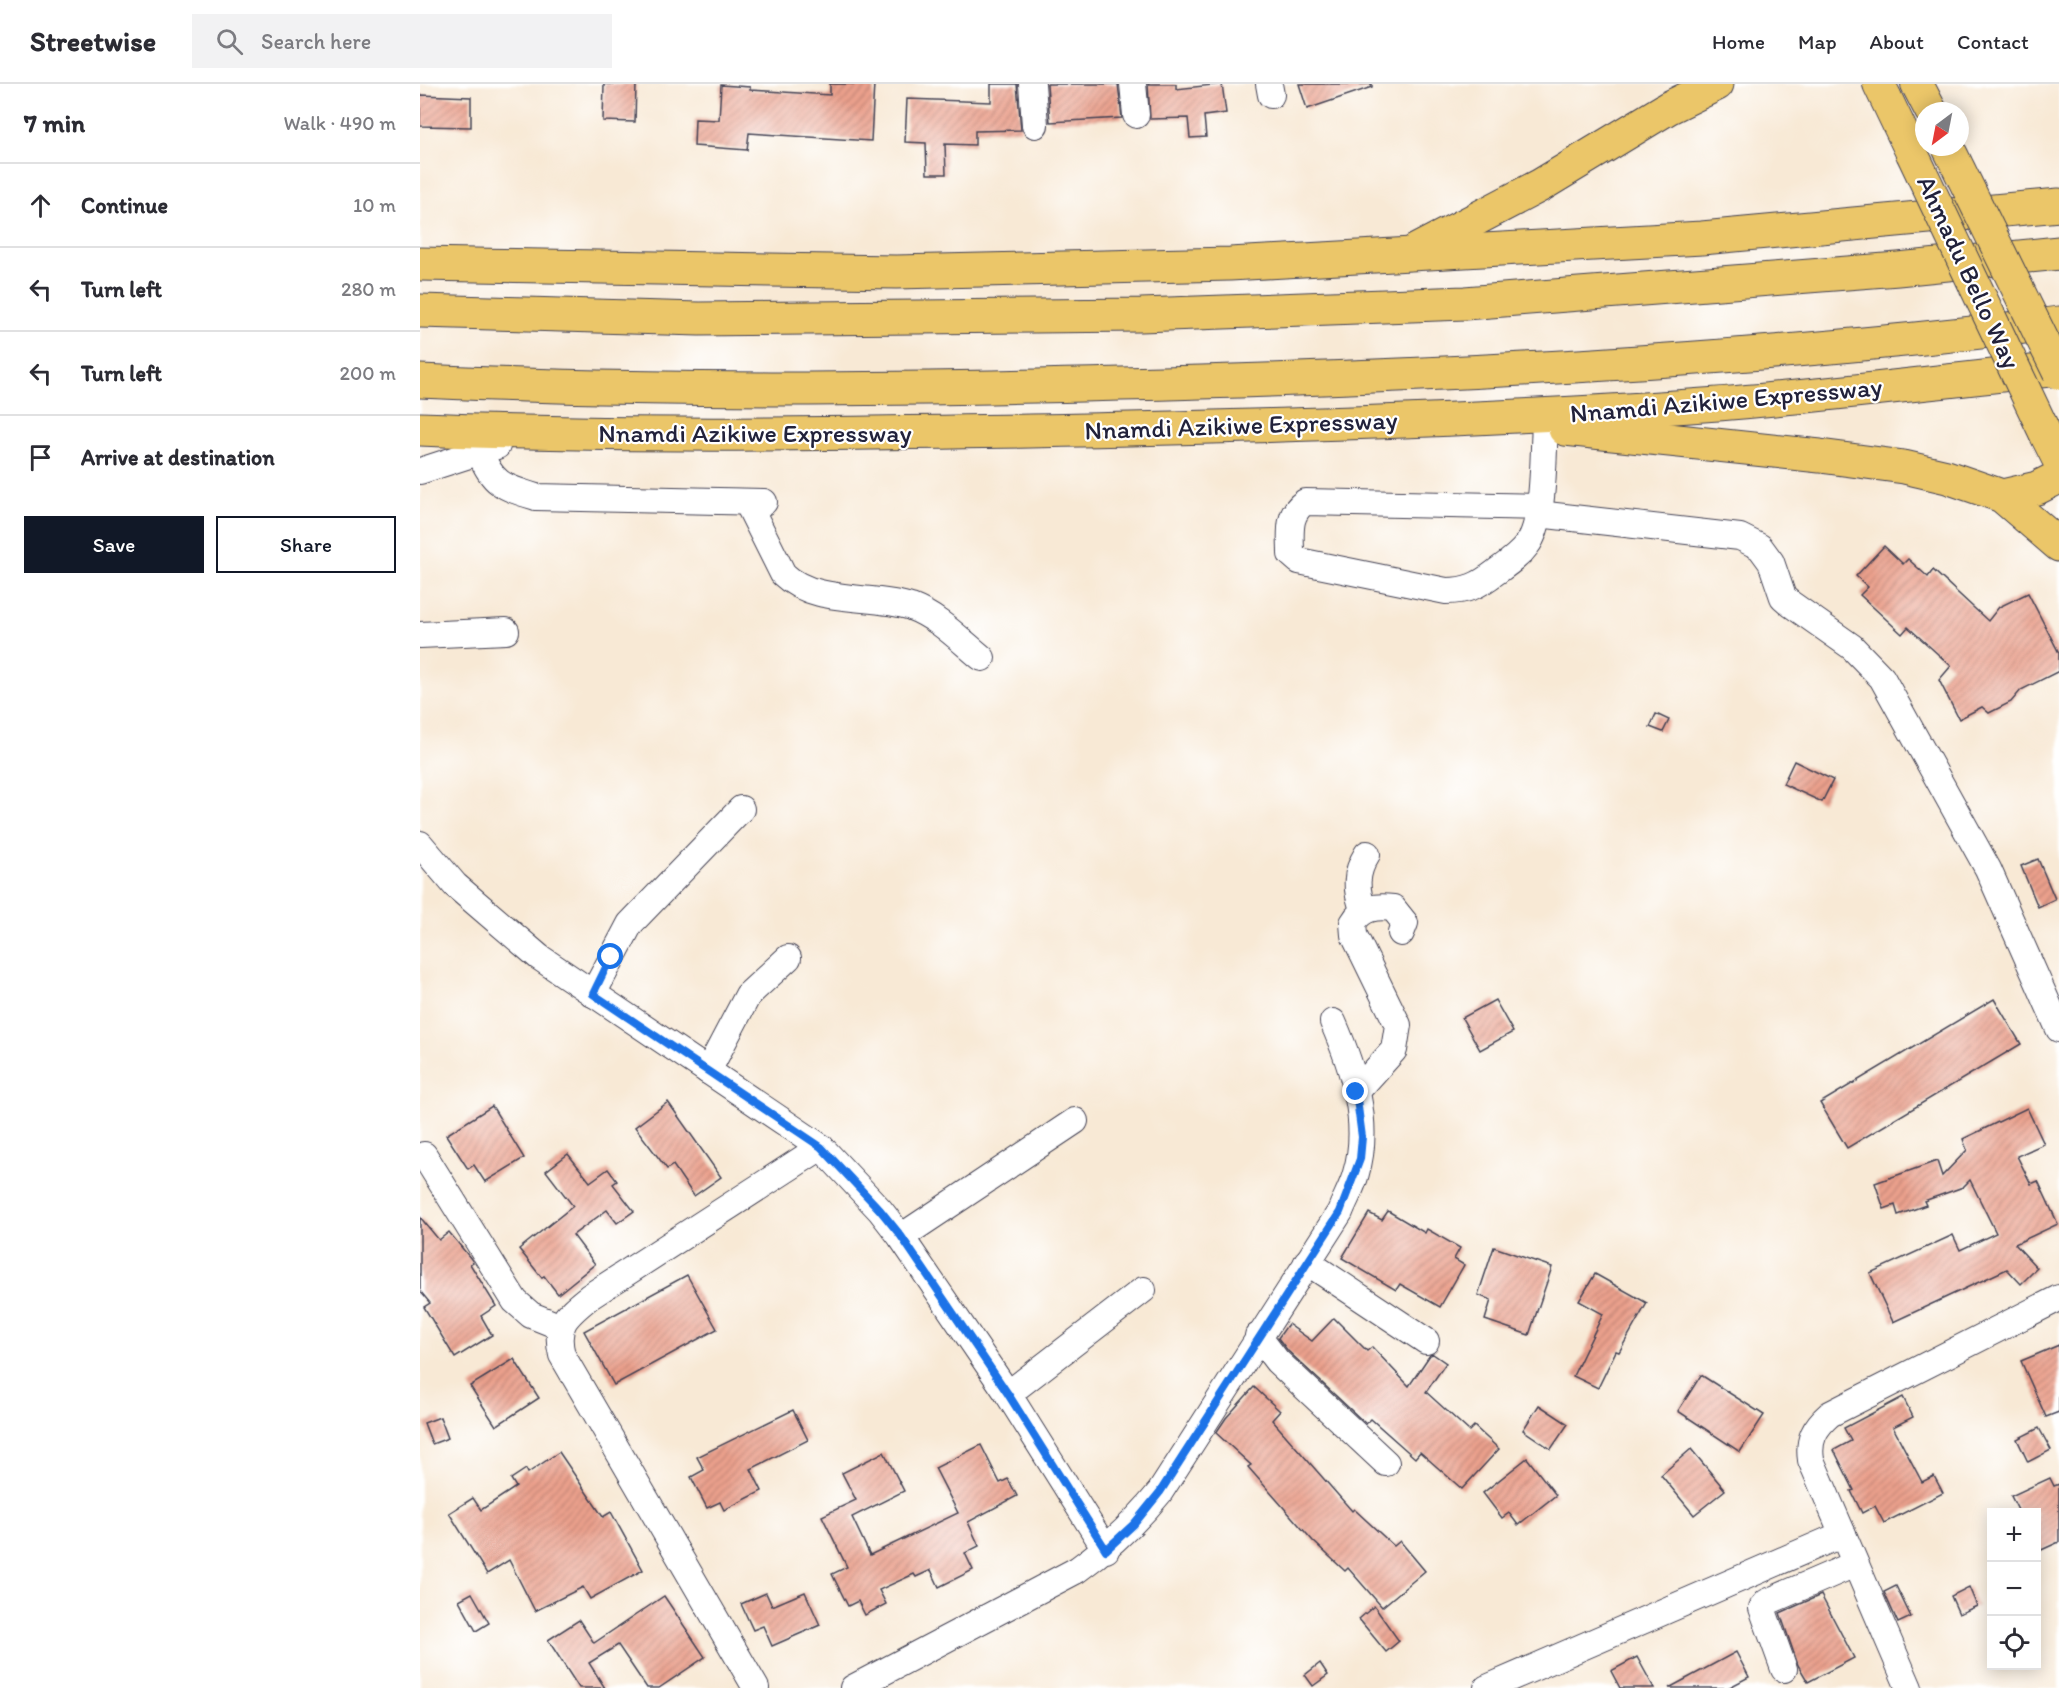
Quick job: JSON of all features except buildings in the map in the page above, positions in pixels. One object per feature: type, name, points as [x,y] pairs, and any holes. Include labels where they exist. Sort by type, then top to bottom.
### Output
[{"type":"highway","points":[[1406,256],[1541,184],[1677,96],[1717,84]]},
{"type":"highway","points":[[420,264],[896,272],[1230,264],[1702,238],[2059,205]]},
{"type":"highway","points":[[420,311],[699,319],[1141,315],[1465,303],[1806,277],[2059,253]]},
{"type":"highway","points":[[699,319],[717,310],[854,286],[896,272]]},
{"type":"highway","name":"Nnamdi Azikiwe Expressway","points":[[420,381],[755,389],[996,387],[1377,376],[1714,355],[1962,335],[2059,323]]},
{"type":"highway","name":"Nnamdi Azikiwe Expressway","points":[[420,429],[535,434],[871,433],[1532,420],[2059,371]]},
{"type":"highway","points":[[871,433],[996,387]]},
{"type":"highway","points":[[1532,420],[1578,431],[1904,467],[1947,477],[2002,496],[2059,545]]},
{"type":"highway","points":[[2002,496],[2037,488],[2059,477]]},
{"type":"main road","name":"Ahmadu Bello Way","points":[[1880,84],[2053,448]]},
{"type":"main road","points":[[1917,84],[1926,102]]},
{"type":"main road","name":"Ahmadu Bello Way","points":[[1952,156],[2059,371]]},
{"type":"street","points":[[1032,84],[1035,125]]},
{"type":"street","points":[[1134,84],[1136,116]]},
{"type":"street","points":[[1532,420],[1539,511],[1538,525],[1528,544],[1476,587],[1461,591],[1299,561],[1291,554],[1291,519],[1296,508],[1305,502],[1539,511],[1740,537],[1760,547],[1771,562],[1783,597],[1852,646],[1882,678],[1988,869],[2059,1029]]},
{"type":"street","points":[[420,471],[535,434]]},
{"type":"street","points":[[480,452],[488,474],[502,484],[536,497],[756,502],[783,574],[792,584],[810,591],[914,608],[931,616],[982,658]]},
{"type":"street","points":[[420,635],[506,631]]},
{"type":"street","points":[[593,994],[630,924],[741,809]]},
{"type":"street","points":[[420,844],[455,885],[514,938],[593,994],[821,1147],[901,1236],[1008,1394],[1106,1550]]},
{"type":"street","points":[[1364,911],[1358,896],[1357,880],[1359,868],[1367,854]]},
{"type":"street","points":[[1356,1092],[1369,1075],[1386,1062],[1397,1040],[1398,1025],[1354,935],[1353,922],[1364,911],[1378,906],[1394,908],[1405,923],[1401,933]]},
{"type":"street","points":[[708,1071],[748,995],[788,958]]},
{"type":"street","points":[[853,1688],[1077,1570],[1106,1550],[1134,1524],[1160,1492],[1258,1336],[1340,1212],[1356,1174],[1362,1137],[1356,1092],[1333,1022]]},
{"type":"street","points":[[901,1236],[1075,1121]]},
{"type":"street","points":[[756,1688],[562,1354],[558,1340],[561,1327],[570,1313],[589,1297],[821,1147]]},
{"type":"street","points":[[424,1155],[515,1301],[531,1315],[561,1327]]},
{"type":"street","points":[[1307,1262],[1426,1341]]},
{"type":"street","points":[[1008,1394],[1143,1290]]},
{"type":"street","points":[[1909,1688],[1811,1460],[1809,1447],[1820,1423],[1830,1414],[2059,1298]]},
{"type":"street","points":[[1258,1336],[1277,1361],[1386,1463]]},
{"type":"street","points":[[1487,1688],[1842,1534]]},
{"type":"street","points":[[1784,1669],[1762,1608],[1767,1602],[1855,1564]]},
{"type":"route","points":[[611,957],[593,994],[821,1147],[880,1210],[901,1236],[1008,1394],[1106,1550],[1134,1524],[1160,1492],[1297,1275],[1340,1212],[1360,1159],[1362,1137],[1356,1092]]}]
